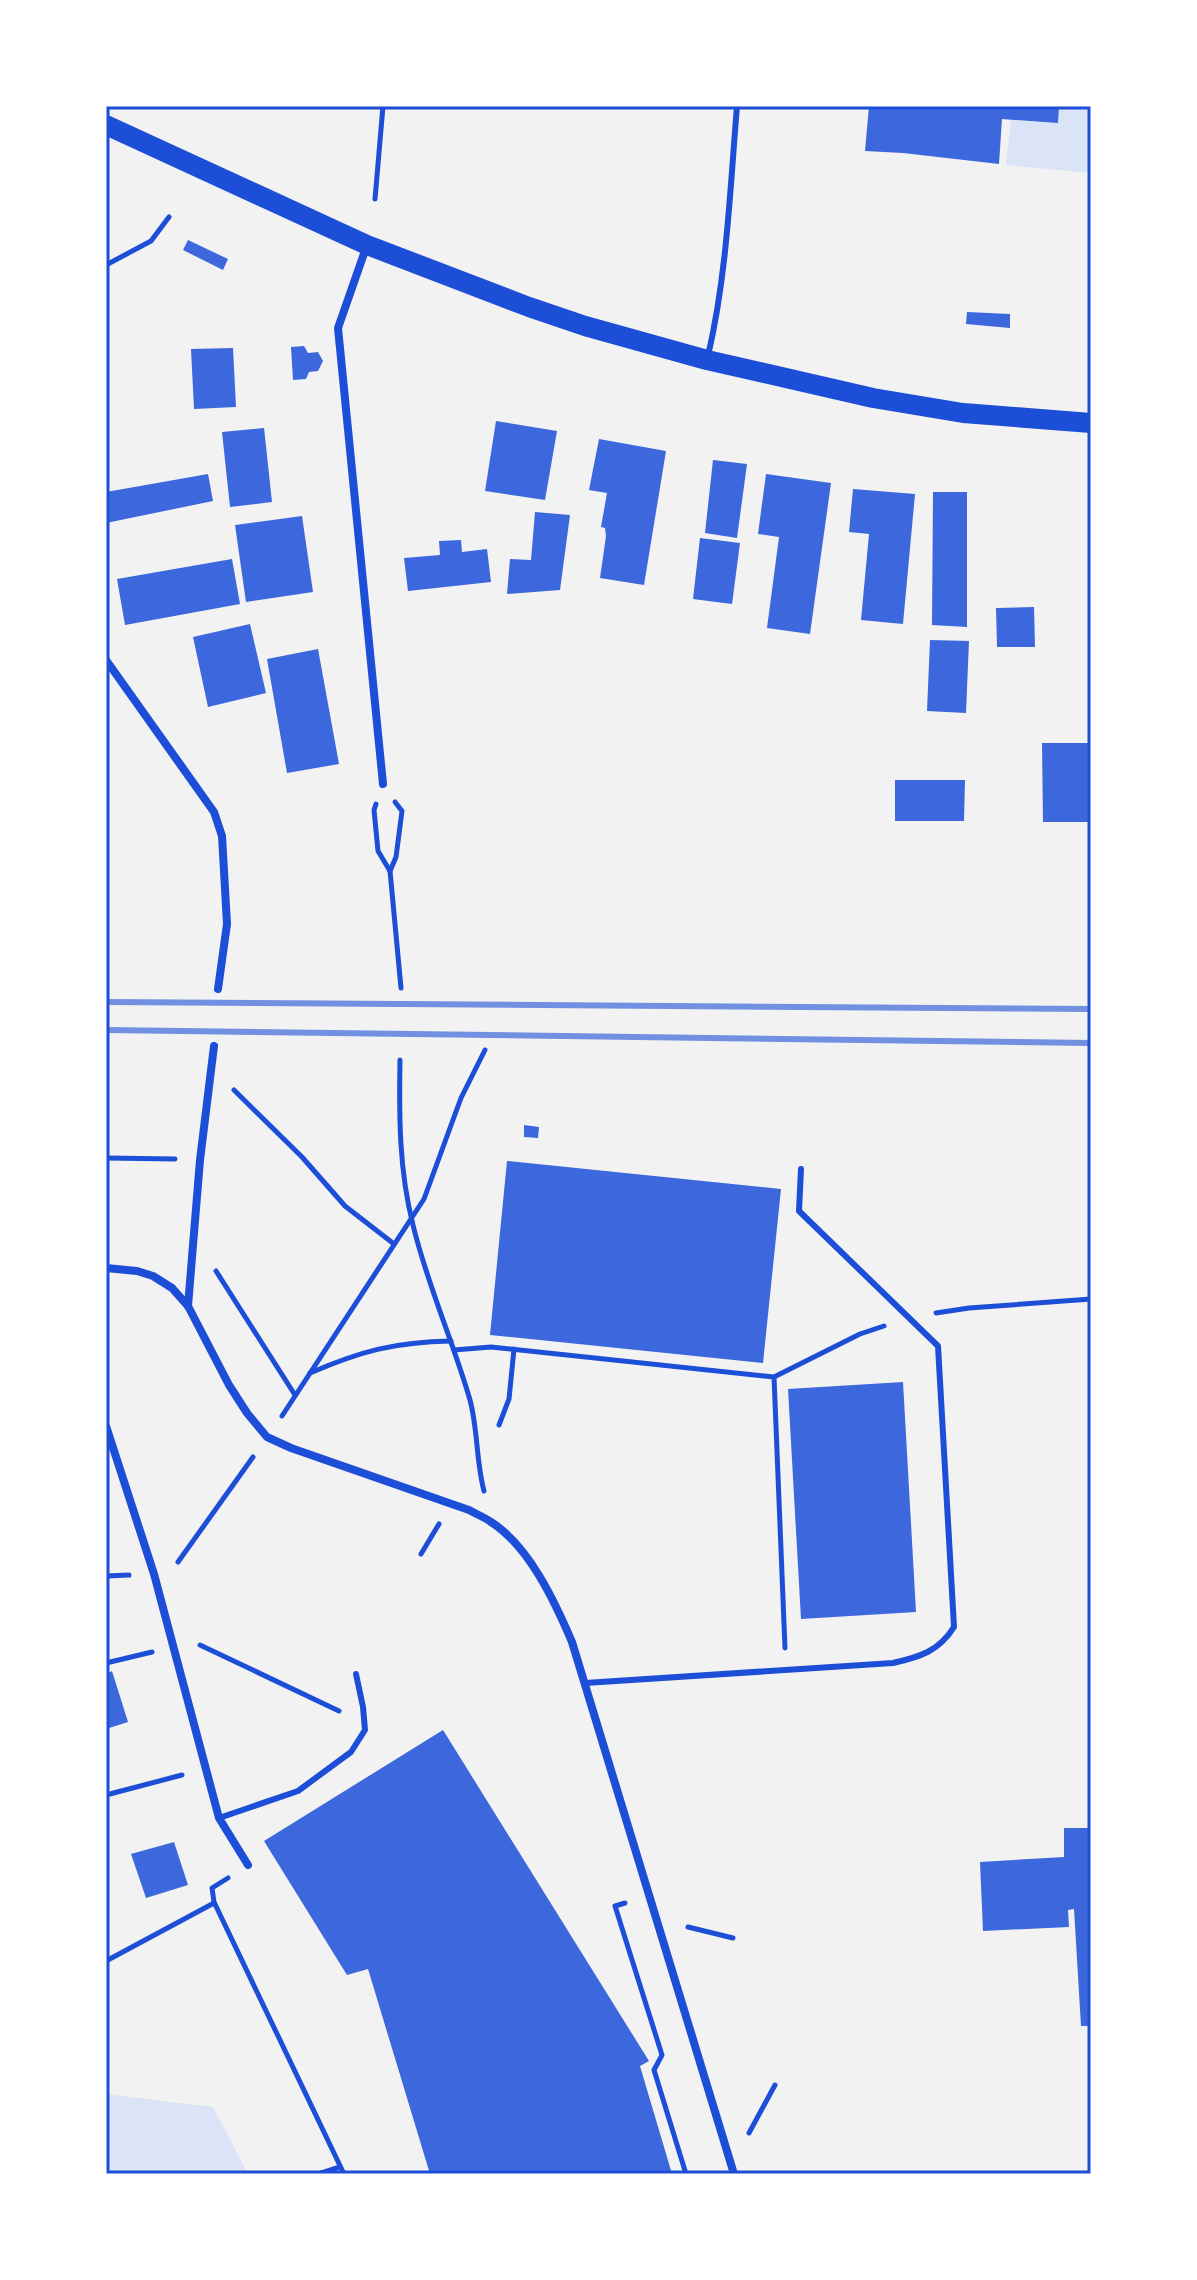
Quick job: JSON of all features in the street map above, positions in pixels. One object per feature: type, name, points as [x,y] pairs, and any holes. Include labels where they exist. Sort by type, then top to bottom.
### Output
[{"type":"main road","points":[[106,125],[367,245],[585,326],[707,360],[832,389],[963,413],[1091,423]]},
{"type":"street","points":[[367,245],[338,328],[383,784]]},
{"type":"street","points":[[106,660],[214,812],[222,836],[227,924],[218,989]]},
{"type":"street","points":[[188,1306],[200,1160],[214,1046]]},
{"type":"street","points":[[106,1268],[137,1271],[153,1276],[172,1288],[188,1306],[229,1385],[267,1437],[452,1503],[494,1523],[525,1554],[554,1600],[572,1642],[734,2174]]},
{"type":"street","points":[[106,1426],[158,1589],[219,1818],[248,1865]]},
{"type":"lane","points":[[707,360],[723,276],[737,106]]},
{"type":"lane","points":[[585,1683],[893,1663],[936,1649],[954,1627],[938,1346],[799,1211],[801,1169]]},
{"type":"lane","points":[[219,1818],[298,1791],[351,1752],[365,1730],[356,1674]]},
{"type":"path","points":[[375,199],[383,106]]},
{"type":"path","points":[[106,265],[151,241],[169,217]]},
{"type":"path","points":[[383,784],[374,810],[378,851],[390,871],[401,988]]},
{"type":"path","points":[[383,784],[402,811],[396,857],[390,871]]},
{"type":"path","points":[[158,1589],[267,1437],[424,1199],[461,1098],[485,1050]]},
{"type":"path","points":[[400,1060],[398,1130],[411,1218],[471,1404],[479,1471],[494,1523]]},
{"type":"path","points":[[211,1070],[246,1100],[345,1206],[394,1244]]},
{"type":"path","points":[[106,1158],[200,1160]]},
{"type":"path","points":[[194,1237],[295,1395]]},
{"type":"path","points":[[936,1313],[1091,1299]]},
{"type":"path","points":[[454,1350],[491,1347],[774,1377],[860,1334]]},
{"type":"path","points":[[309,1373],[354,1354],[384,1347],[451,1341]]},
{"type":"path","points":[[499,1425],[509,1399],[514,1349]]},
{"type":"path","points":[[774,1377],[786,1670]]},
{"type":"path","points":[[106,1663],[191,1642],[340,1711]]},
{"type":"path","points":[[106,1795],[206,1769]]},
{"type":"path","points":[[650,1895],[615,1906],[662,2055],[654,2070],[686,2174]]},
{"type":"path","points":[[106,1961],[214,1902],[344,2174]]},
{"type":"path","points":[[688,1927],[733,1938]]},
{"type":"path","points":[[749,2133],[775,2085]]},
{"type":"path","points":[[318,2174],[340,2167]]},
{"type":"shaded area","points":[[1059,106],[1091,106],[1091,173],[1006,165],[1011,120],[1057,123]]},
{"type":"shaded area","points":[[106,2094],[213,2107],[248,2174],[106,2174]]},
{"type":"building","points":[[869,106],[1059,106],[1058,123],[1002,119],[999,164],[865,151]]},
{"type":"building","points":[[188,240],[228,259],[223,270],[183,250]]},
{"type":"building","points":[[967,312],[1010,314],[1010,328],[966,324]]},
{"type":"building","points":[[304,346],[308,353],[318,352],[323,361],[318,371],[309,372],[306,379],[293,380],[291,347]]},
{"type":"building","points":[[233,348],[236,407],[194,409],[191,349]]},
{"type":"building","points":[[496,421],[557,431],[545,500],[485,491]]},
{"type":"building","points":[[264,428],[272,502],[230,507],[222,432]]},
{"type":"building","points":[[599,439],[666,451],[644,585],[600,578],[606,536],[605,528],[601,527],[607,493],[589,490]]},
{"type":"building","points":[[713,460],[747,464],[737,538],[705,533]]},
{"type":"building","points":[[208,474],[213,501],[106,523],[106,492]]},
{"type":"building","points":[[766,474],[831,483],[810,634],[767,628],[779,537],[758,534]]},
{"type":"building","points":[[853,489],[915,494],[903,624],[861,620],[869,534],[849,532]]},
{"type":"building","points":[[933,492],[967,492],[967,627],[932,625]]},
{"type":"building","points":[[535,512],[570,515],[560,590],[507,594],[510,559],[531,560]]},
{"type":"building","points":[[302,516],[313,592],[246,602],[235,525]]},
{"type":"building","points":[[700,538],[740,543],[732,604],[693,599]]},
{"type":"building","points":[[461,540],[462,552],[487,549],[491,582],[408,591],[404,558],[440,555],[439,541]]},
{"type":"building","points":[[232,559],[240,604],[125,625],[117,579]]},
{"type":"building","points":[[1034,607],[1035,647],[997,647],[996,608]]},
{"type":"building","points":[[250,624],[266,693],[208,707],[193,637]]},
{"type":"building","points":[[930,640],[969,641],[966,713],[927,711]]},
{"type":"building","points":[[318,649],[339,764],[287,773],[267,659]]},
{"type":"building","points":[[1042,743],[1091,743],[1091,822],[1043,822]]},
{"type":"building","points":[[895,780],[965,780],[964,821],[895,821]]},
{"type":"building","points":[[524,1125],[539,1127],[538,1138],[524,1137]]},
{"type":"building","points":[[507,1161],[781,1189],[763,1363],[490,1335]]},
{"type":"building","points":[[903,1382],[916,1612],[801,1619],[788,1389]]},
{"type":"building","points":[[112,1671],[128,1722],[106,1729],[106,1674]]},
{"type":"building","points":[[443,1730],[649,2061],[640,2066],[672,2174],[430,2174],[368,1969],[347,1975],[264,1841]]},
{"type":"building","points":[[1064,1828],[1091,1828],[1091,2026],[1081,2026],[1074,1909],[1068,1910],[1069,1927],[983,1931],[980,1862],[1064,1857]]},
{"type":"building","points":[[174,1842],[188,1885],[146,1898],[131,1854]]},
{"type":"railway","points":[[106,1002],[1091,1009]]},
{"type":"railway","points":[[106,1030],[1091,1043]]}]
